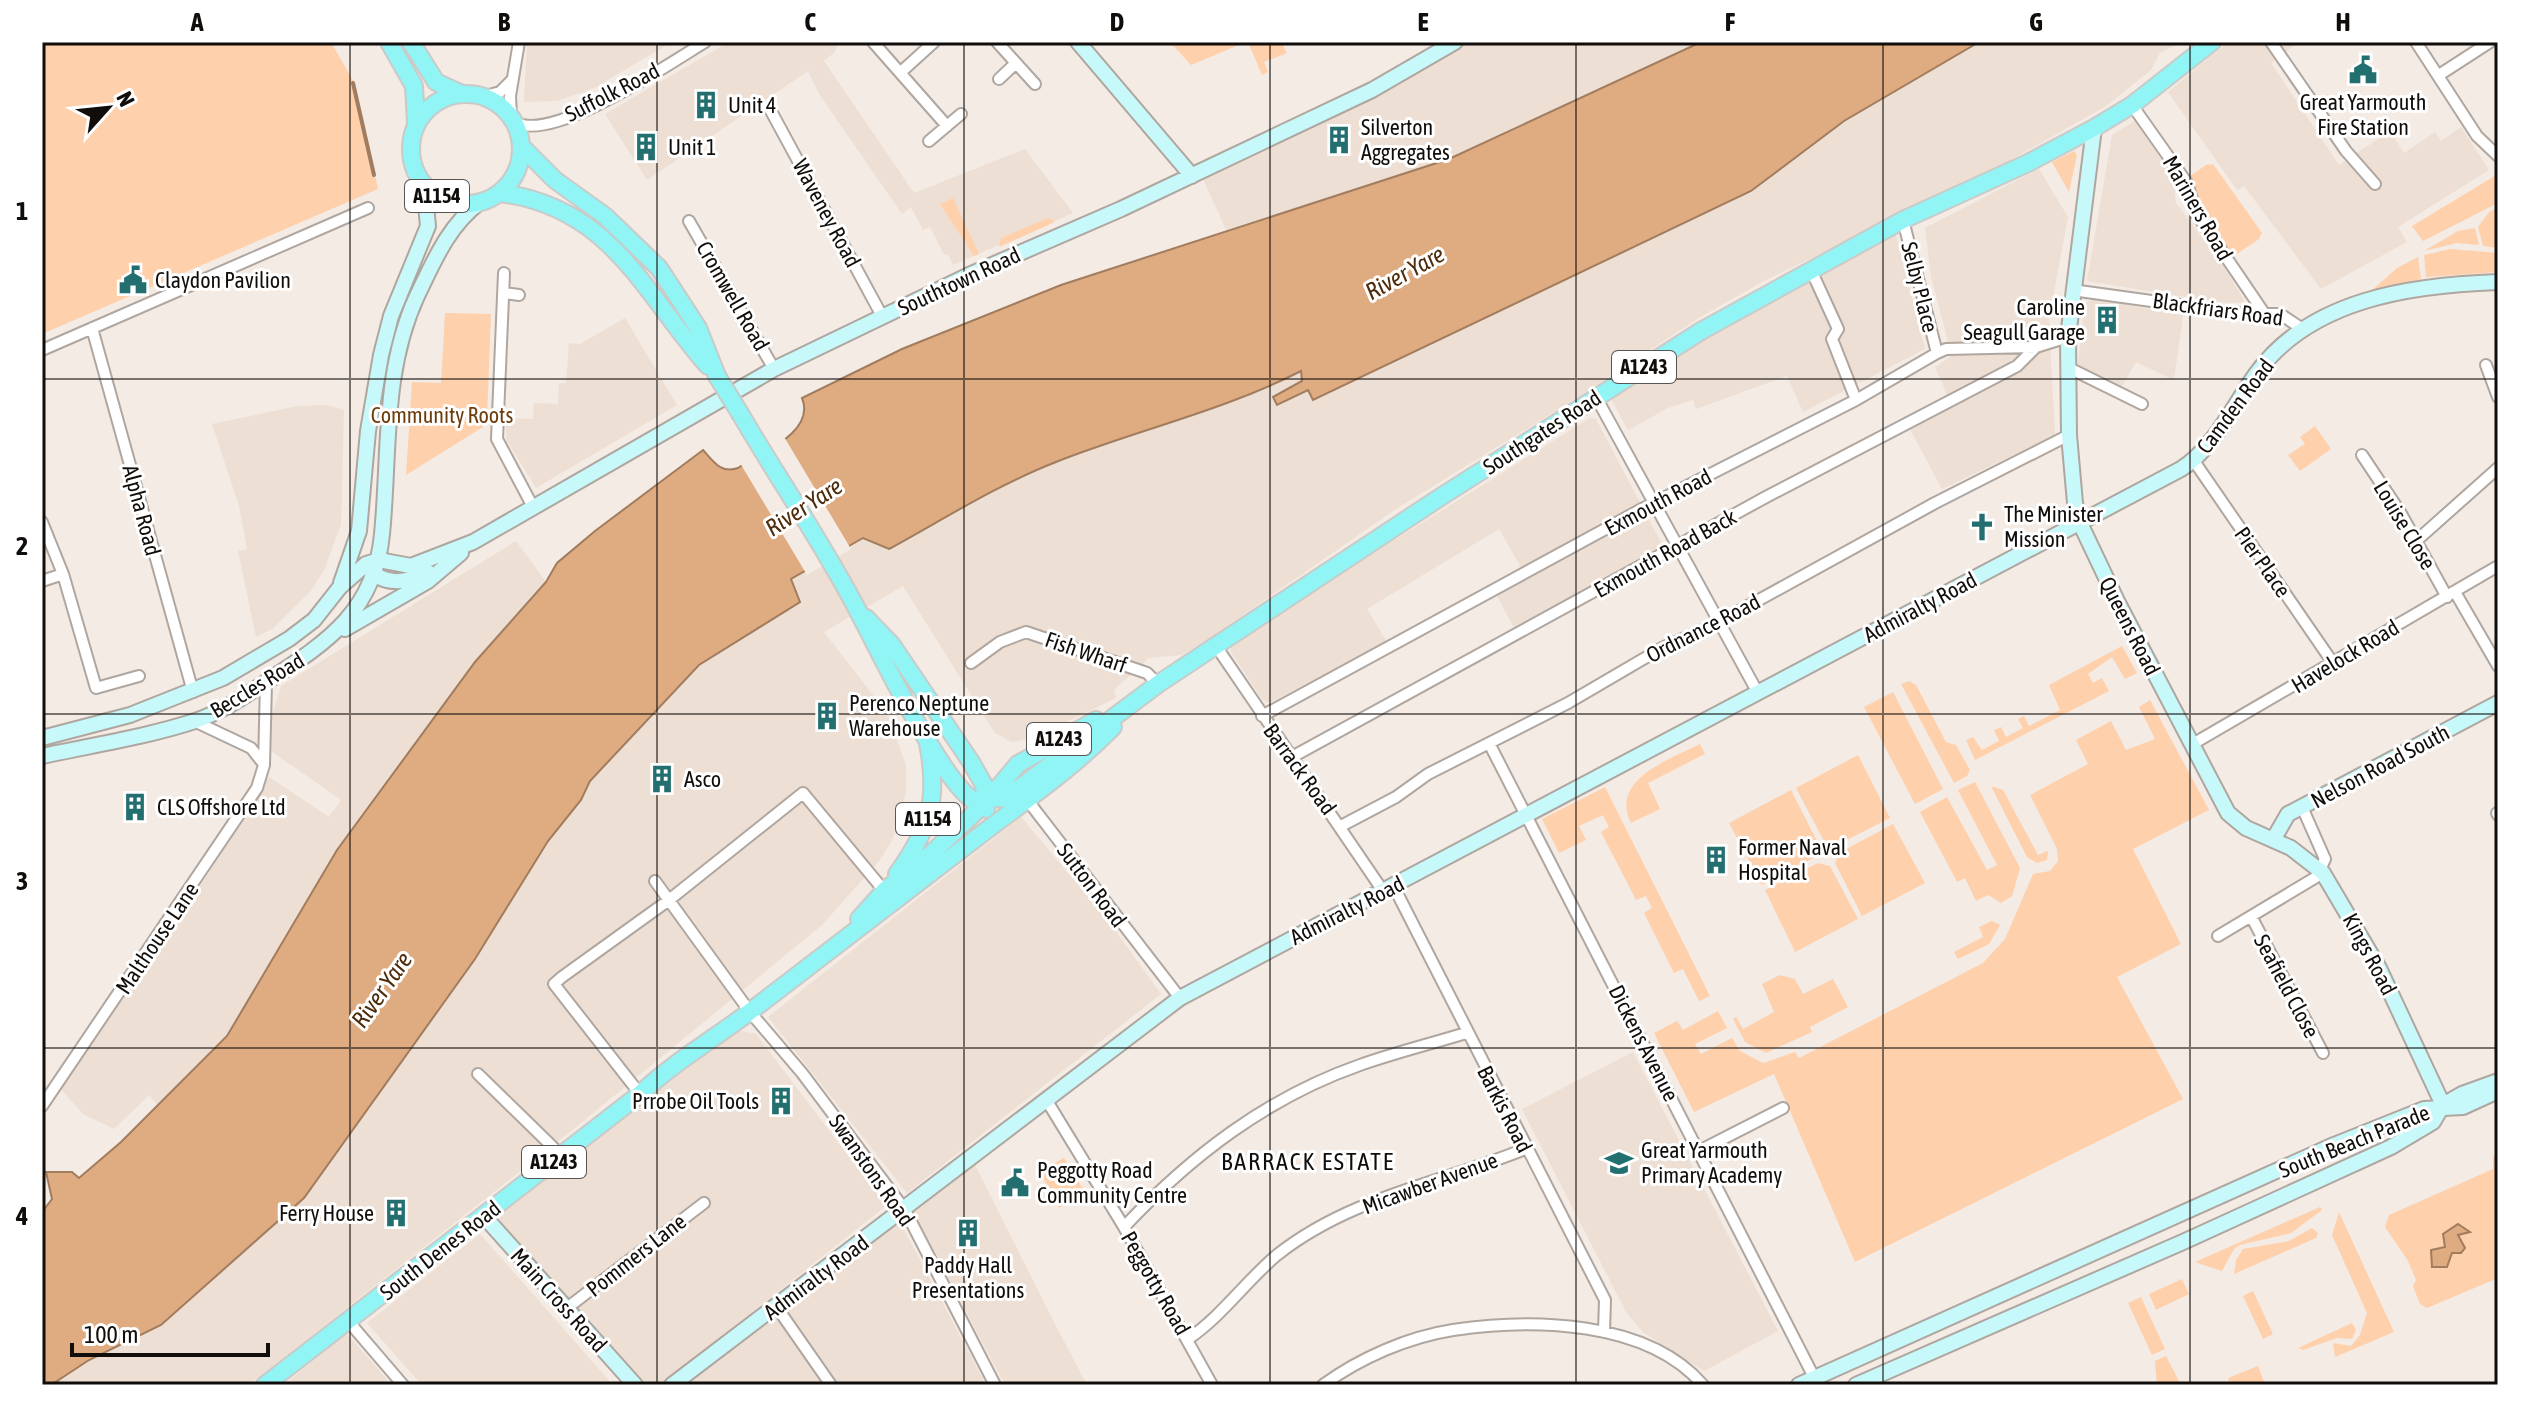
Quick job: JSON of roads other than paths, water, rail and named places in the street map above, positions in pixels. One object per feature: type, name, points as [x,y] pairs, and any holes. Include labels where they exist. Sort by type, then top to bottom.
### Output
[{"type":"main road","name":"A1154","points":[[389,42],[414,86],[416,125],[411,157],[424,185],[450,202],[480,202],[500,193],[517,173],[522,147]]},
{"type":"main road","points":[[411,42],[436,82],[460,93],[486,96],[513,119]]},
{"type":"main road","name":"A1243","points":[[2094,128],[2132,105],[2212,42]]},
{"type":"main road","points":[[416,125],[427,109],[442,98],[460,93]]},
{"type":"main road","name":"A1154","points":[[513,119],[522,147],[555,180],[630,237],[659,268],[698,328],[717,376]]},
{"type":"main road","name":"Southgates Road","points":[[1216,646],[1701,331],[1903,220],[2028,163],[2094,128]]},
{"type":"main road","name":"A1154","points":[[500,193],[542,202],[572,216],[617,251],[644,279],[684,338],[717,376],[857,609],[877,654],[965,795],[986,802],[984,785],[971,762],[892,645],[857,609]]},
{"type":"main road","name":"South Denes Road","points":[[890,897],[986,802],[1216,646]]},
{"type":"main road","name":"South Denes Road","points":[[265,1385],[562,1156],[640,1094],[672,1064],[750,1012],[890,897],[974,840],[1013,786],[1018,764],[1152,689]]},
{"type":"main road","name":"A1154","points":[[890,897],[924,834],[932,805],[926,734]]},
{"type":"main road","points":[[971,762],[985,774],[1013,786]]},
{"type":"main road","name":"South Denes Road","points":[[974,840],[984,824],[986,802]]},
{"type":"street","points":[[513,119],[519,42]]},
{"type":"street","name":"Suffolk Road","points":[[513,119],[532,128],[601,102],[705,42]]},
{"type":"street","points":[[873,42],[947,126]]},
{"type":"street","points":[[901,72],[934,42]]},
{"type":"street","points":[[997,42],[1035,84]]},
{"type":"street","points":[[1078,42],[1192,176]]},
{"type":"street","name":"Southtown Road","points":[[373,566],[411,566],[473,542],[774,369],[1372,90],[1455,42]]},
{"type":"street","points":[[2271,42],[2346,151],[2375,184]]},
{"type":"street","points":[[2416,42],[2477,136],[2498,156]]},
{"type":"street","points":[[2439,75],[2490,42]]},
{"type":"street","points":[[999,79],[1016,63]]},
{"type":"street","points":[[486,96],[500,92],[514,76]]},
{"type":"street","name":"Mariners Road","points":[[2132,105],[2187,183],[2196,213],[2264,313]]},
{"type":"street","name":"Waveney Road","points":[[771,111],[882,316]]},
{"type":"street","points":[[929,141],[961,114]]},
{"type":"street","name":"Queens Road","points":[[2094,128],[2068,337],[2069,435],[2080,523],[2191,745],[2231,817],[2291,848],[2321,872]]},
{"type":"street","points":[[340,587],[359,531],[373,394],[391,316],[428,226],[424,185]]},
{"type":"street","points":[[373,566],[390,395],[405,324],[450,230],[480,202]]},
{"type":"street","points":[[42,350],[368,208]]},
{"type":"street","name":"Selby Place","points":[[1903,220],[1937,353]]},
{"type":"street","name":"Cromwell Road","points":[[690,223],[774,369]]},
{"type":"street","points":[[1811,270],[1838,329],[1832,339],[1856,400]]},
{"type":"street","points":[[504,273],[497,439],[533,507]]},
{"type":"street","name":"Blackfriars Road","points":[[2072,290],[2238,313],[2264,313],[2294,320],[2301,328],[2362,303],[2439,286],[2498,282]]},
{"type":"street","points":[[504,293],[519,295]]},
{"type":"street","name":"Alpha Road","points":[[92,328],[193,692]]},
{"type":"street","name":"Camden Road","points":[[2080,523],[2194,461],[2264,363],[2301,328]]},
{"type":"street","name":"Exmouth Road","points":[[1262,716],[1653,503],[1856,400],[1937,353],[1946,349],[2036,347],[2068,337]]},
{"type":"street","name":"Exmouth Road Back","points":[[1292,757],[2017,366],[2036,347]]},
{"type":"street","points":[[2486,365],[2498,397]]},
{"type":"street","points":[[2067,367],[2142,404]]},
{"type":"street","points":[[1596,397],[1758,693]]},
{"type":"street","name":"Ordnance Road","points":[[1341,826],[1396,797],[1428,774],[1490,745],[1662,648],[1719,622],[1935,503],[2069,435]]},
{"type":"street","name":"Louise Close","points":[[2362,455],[2498,666]]},
{"type":"street","name":"Pier Place","points":[[2194,461],[2333,663]]},
{"type":"street","points":[[2416,541],[2498,468]]},
{"type":"street","points":[[42,522],[63,574],[96,688],[139,676]]},
{"type":"street","name":"Admiralty Road","points":[[672,1385],[1180,998],[2080,523]]},
{"type":"street","points":[[359,531],[373,566],[404,582],[453,559]]},
{"type":"street","name":"Southtown Road","points":[[336,633],[428,581],[473,542]]},
{"type":"street","points":[[340,587],[373,566]]},
{"type":"street","name":"Beccles Road","points":[[42,756],[194,721],[266,682],[336,633],[359,605],[373,566]]},
{"type":"street","name":"Havelock Road","points":[[2191,745],[2498,566]]},
{"type":"street","points":[[42,581],[63,574]]},
{"type":"street","name":"Beccles Road","points":[[42,738],[102,723],[193,692],[289,639],[314,620],[340,587]]},
{"type":"street","name":"Fish Wharf","points":[[971,663],[1000,642],[1026,632],[1147,673],[1152,689]]},
{"type":"street","name":"Barrack Road","points":[[1216,646],[1262,716],[1388,889]]},
{"type":"street","name":"Malthouse Lane","points":[[42,1106],[243,812],[264,765],[266,682]]},
{"type":"street","name":"Nelson Road South","points":[[2273,840],[2288,814],[2498,703]]},
{"type":"street","points":[[194,721],[251,748],[264,765]]},
{"type":"street","name":"Dickens Avenue","points":[[1490,745],[1816,1381]]},
{"type":"street","name":"Sutton Road","points":[[1013,786],[1180,998]]},
{"type":"street","points":[[640,1094],[554,984],[669,900],[803,793],[890,897]]},
{"type":"street","name":"Kings Road","points":[[2302,807],[2325,859],[2321,872],[2379,968],[2443,1105]]},
{"type":"street","name":"Seafield Close","points":[[2218,936],[2252,918],[2321,872]]},
{"type":"street","name":"Swanstons Road","points":[[655,881],[750,1012],[802,1073],[905,1210],[995,1385]]},
{"type":"street","name":"Barkis Road","points":[[1388,889],[1605,1300],[1604,1332]]},
{"type":"street","name":"Seafield Close","points":[[2252,918],[2323,1053]]},
{"type":"street","points":[[1124,1227],[1169,1179],[1206,1148],[1251,1118],[1358,1066],[1466,1033]]},
{"type":"street","points":[[478,1074],[562,1156]]},
{"type":"street","points":[[2443,1105],[2462,1094],[2498,1081]]},
{"type":"street","points":[[2443,1105],[2463,1107],[2498,1091]]},
{"type":"street","name":"Peggotty Road","points":[[1047,1101],[1124,1227],[1212,1385]]},
{"type":"street","name":"South Beach Parade","points":[[1799,1385],[1816,1381],[2334,1145],[2424,1109],[2443,1105]]},
{"type":"street","name":"South Beach Parade","points":[[1856,1385],[2391,1147],[2433,1122],[2443,1105]]},
{"type":"street","points":[[1699,1151],[1783,1108]]},
{"type":"street","name":"Micawber Avenue","points":[[1188,1339],[1277,1255],[1329,1222],[1422,1181],[1525,1149]]},
{"type":"street","name":"Pommers Lane","points":[[567,1308],[704,1203]]},
{"type":"street","name":"Main Cross Road","points":[[483,1215],[635,1385]]},
{"type":"street","points":[[776,1306],[831,1385]]},
{"type":"street","points":[[349,1322],[403,1385]]},
{"type":"street","points":[[1323,1385],[1377,1355],[1453,1330],[1535,1326],[1604,1332],[1665,1354],[1703,1385]]},
{"type":"water","name":"River Yare","points":[[1701,42],[1979,42],[1844,121],[1751,191],[1313,400],[1308,390],[1277,405],[1273,397],[1302,381],[1301,371],[1241,398],[1034,471],[889,549],[863,538],[791,579],[800,602],[699,665],[590,781],[581,800],[548,841],[475,959],[304,1198],[161,1325],[89,1360],[51,1385],[42,1385],[42,1212],[52,1199],[46,1172],[72,1172],[79,1178],[121,1142],[227,1036],[337,850],[475,662],[546,582],[557,563],[595,531],[703,450],[718,466],[732,469],[772,448],[794,431],[801,421],[804,410],[802,398],[902,349],[1061,285],[1449,159]]},
{"type":"water","points":[[2458,1224],[2470,1232],[2458,1235],[2465,1248],[2461,1253],[2452,1253],[2447,1267],[2432,1267],[2431,1250],[2445,1247],[2443,1234]]},
{"type":"waterway","points":[[353,83],[374,175]]},
{"type":"place","name":"Great Yarmouth Fire Station","points":[[2363,70]]},
{"type":"place","name":"Unit 4","points":[[706,105]]},
{"type":"place","name":"Silverton Aggregates","points":[[1339,140]]},
{"type":"place","name":"Unit 1","points":[[646,147]]},
{"type":"place","name":"Claydon Pavilion","points":[[133,280]]},
{"type":"place","name":"Caroline Seagull Garage","points":[[2107,320]]},
{"type":"place","name":"The Minister Mission","points":[[1982,527]]},
{"type":"place","name":"Perenco Neptune Warehouse","points":[[827,716]]},
{"type":"place","name":"Asco","points":[[662,779]]},
{"type":"place","name":"CLS Offshore Ltd","points":[[135,807]]},
{"type":"place","name":"Former Naval Hospital","points":[[1716,860]]},
{"type":"place","name":"Prrobe Oil Tools","points":[[781,1101]]},
{"type":"place","name":"Great Yarmouth Primary Academy","points":[[1619,1163]]},
{"type":"place","name":"Peggotty Road Community Centre","points":[[1015,1183]]},
{"type":"place","name":"Ferry House","points":[[396,1213]]},
{"type":"place","name":"Paddy Hall Presentations","points":[[968,1233]]},
{"type":"district","name":"BARRACK ESTATE","points":[[1308,1162]]},
{"type":"park label","name":"Community Roots","points":[[442,415]]}]
